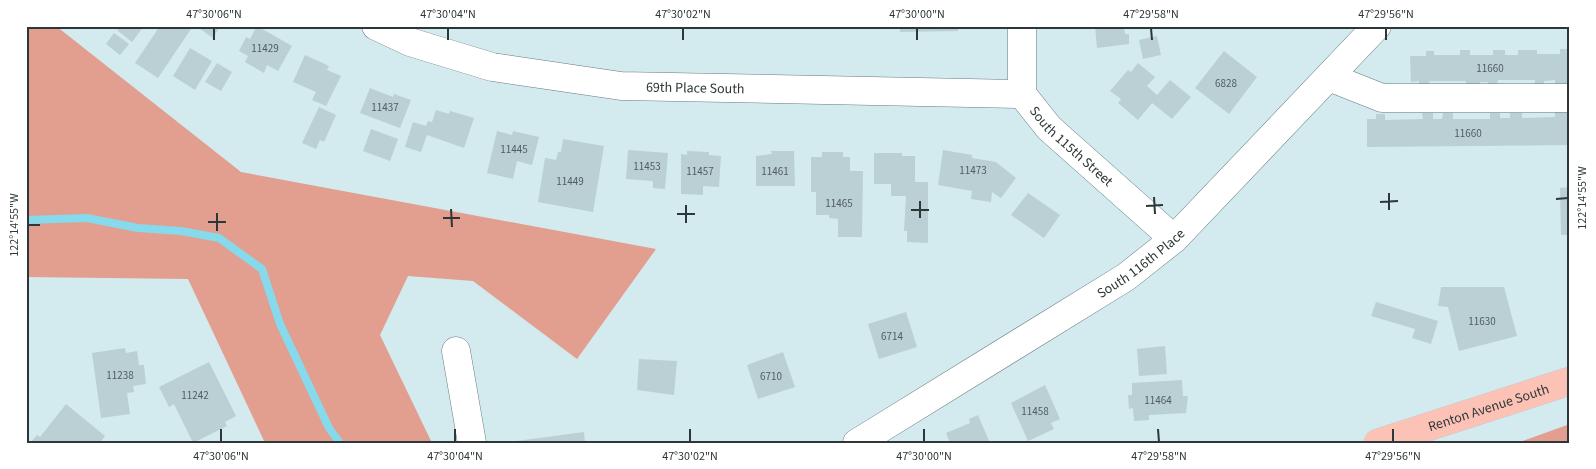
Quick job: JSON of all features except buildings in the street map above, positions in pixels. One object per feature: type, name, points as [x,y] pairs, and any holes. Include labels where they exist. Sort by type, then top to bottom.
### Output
[{"type":"main road","name":"Renton Avenue South","points":[[1378,443],[1570,381]]},
{"type":"street","name":"69th Place South","points":[[376,26],[410,42],[492,67],[621,86],[1022,94]]},
{"type":"street","name":"South 115th Street","points":[[1022,26],[1022,94],[1049,128],[1174,239]]},
{"type":"street","name":"South 116th Place","points":[[857,443],[1126,277],[1174,239],[1377,26]]},
{"type":"street","points":[[1328,77],[1382,98],[1570,98]]},
{"type":"street","points":[[456,351],[472,443]]},
{"type":"shaded area","points":[[26,26],[56,26],[241,172],[656,249],[577,359],[473,281],[408,276],[380,335],[432,443],[265,443],[188,279],[26,277]]},
{"type":"shaded area","points":[[1570,424],[1570,443],[1517,443]]},
{"type":"waterway","points":[[26,220],[87,218],[138,228],[181,231],[219,238],[262,269],[280,324],[329,428],[340,443]]}]
